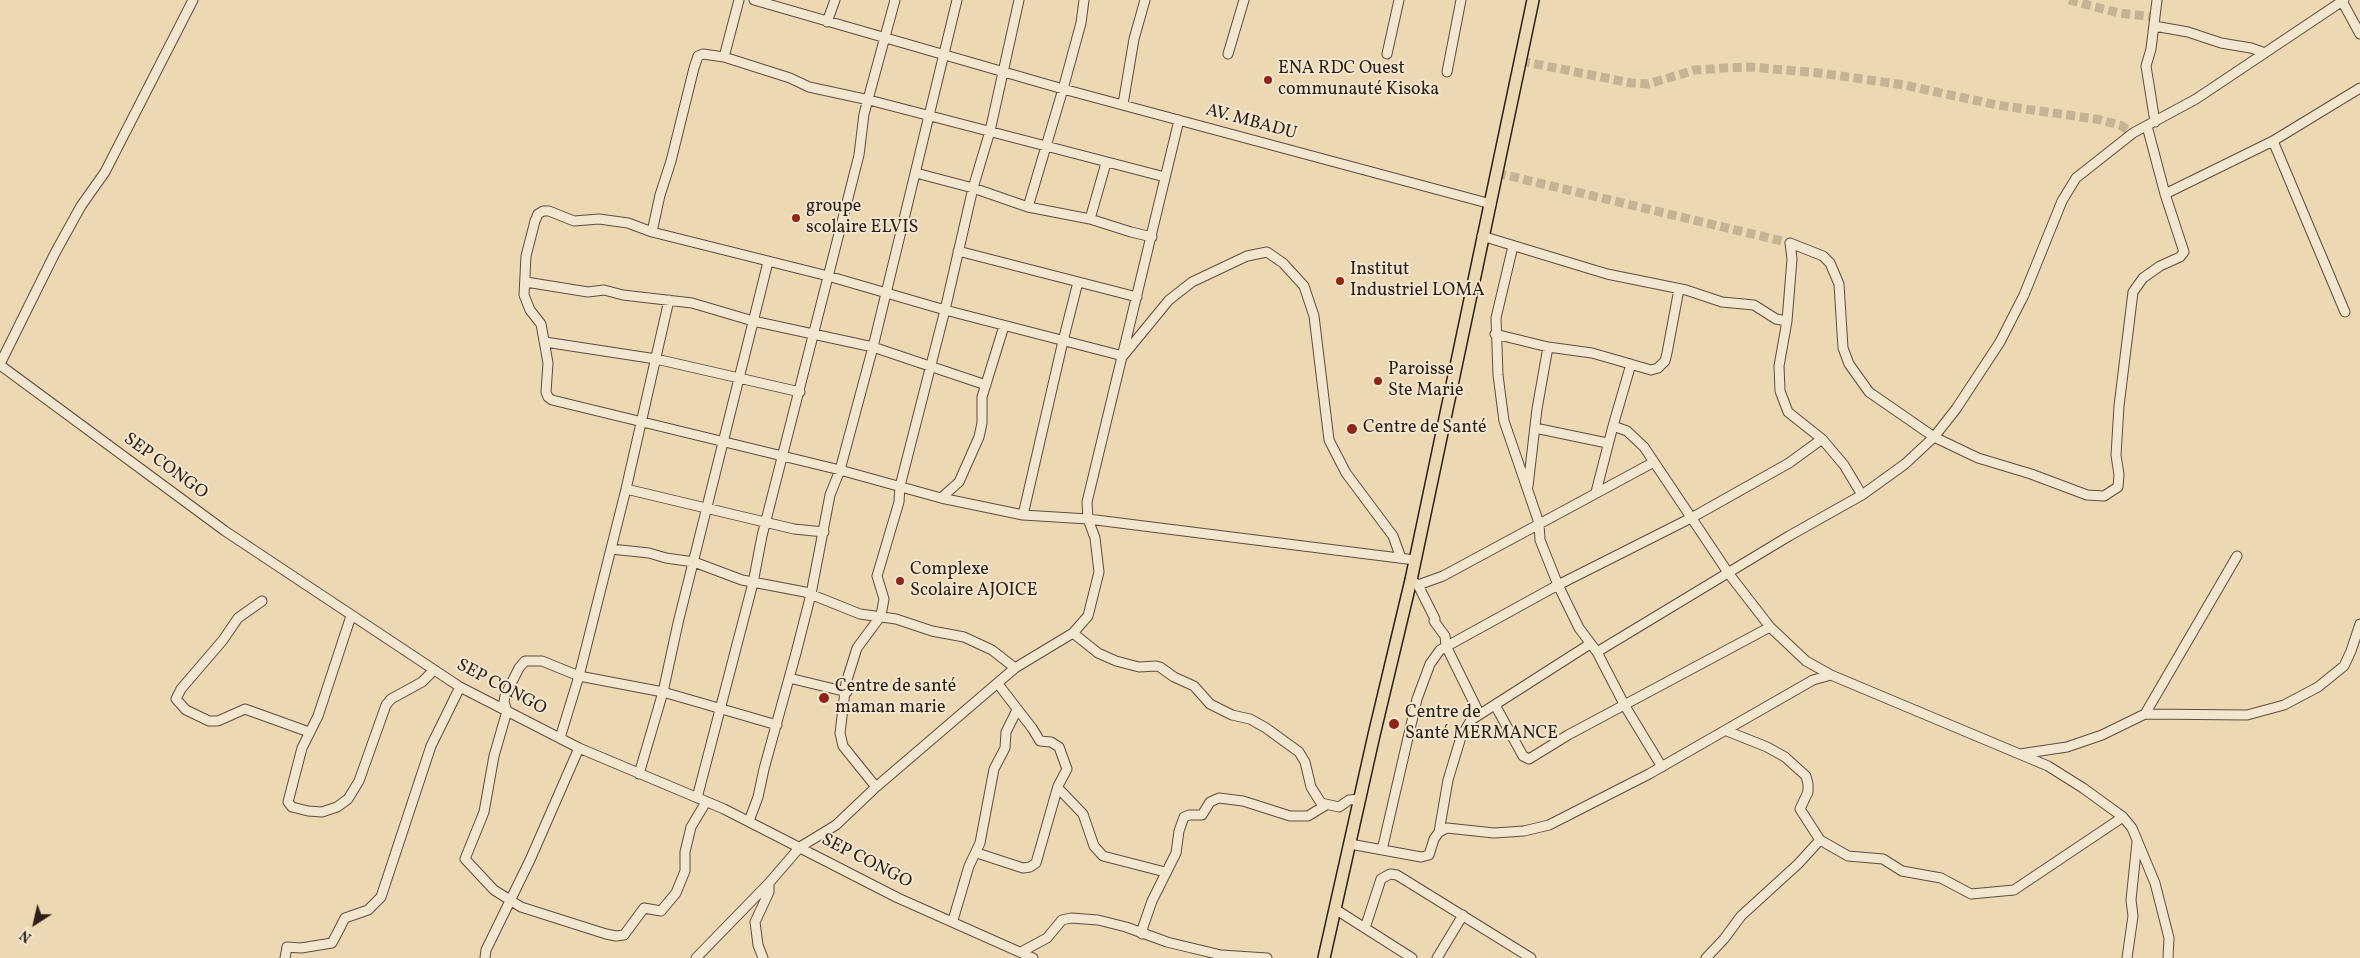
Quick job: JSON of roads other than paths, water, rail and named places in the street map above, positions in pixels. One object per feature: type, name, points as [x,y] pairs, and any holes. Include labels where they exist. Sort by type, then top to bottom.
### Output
[{"type":"main road","points":[[1324,958],[1360,800],[1415,582],[1416,560],[1482,236],[1491,204],[1533,0]]},
{"type":"street","points":[[0,365],[55,253],[81,206],[105,172],[193,0]]},
{"type":"street","points":[[724,57],[730,43],[739,0]]},
{"type":"street","name":"AV. MBADU","points":[[754,0],[771,3],[827,22],[1003,70],[1063,89],[1491,204]]},
{"type":"street","points":[[827,22],[835,0]]},
{"type":"street","points":[[697,798],[753,583],[859,155],[862,124],[894,0]]},
{"type":"street","points":[[749,821],[758,797],[811,594],[830,495],[840,470],[873,347],[957,0]]},
{"type":"street","points":[[876,787],[843,746],[840,732],[847,692],[846,683],[857,648],[880,617],[884,599],[877,576],[898,502],[900,486],[945,310],[973,188],[990,132],[1019,0]]},
{"type":"street","points":[[1028,207],[1081,23],[1084,0]]},
{"type":"street","points":[[1123,104],[1134,39],[1145,0]]},
{"type":"street","points":[[1228,54],[1244,0]]},
{"type":"street","points":[[1387,54],[1398,0]]},
{"type":"street","points":[[1446,72],[1461,0]]},
{"type":"street","points":[[1862,495],[1844,465],[1822,439],[1788,412],[1780,391],[1778,366],[1787,322],[1792,258],[1790,243],[1823,256],[1830,263],[1839,284],[1843,348],[1850,364],[1869,392],[1934,437],[1978,458],[2032,474],[2087,495],[2104,496],[2118,487],[2119,475],[2116,455],[2119,406],[2131,300],[2135,288],[2143,278],[2160,266],[2180,257],[2184,252],[2165,194],[2151,124],[2146,66],[2152,49],[2157,0]]},
{"type":"street","points":[[1597,652],[1789,536],[1862,495],[1905,464],[1934,437],[1956,409],[2000,342],[2024,295],[2069,188],[2076,178],[2100,158],[2133,133],[2196,99],[2343,1],[2360,34]]},
{"type":"street","points":[[2154,26],[2188,32],[2221,43],[2251,48],[2265,53]]},
{"type":"street","points":[[652,232],[660,195],[671,161],[679,122],[697,59],[703,54],[724,57],[790,78],[809,87],[929,115],[1165,177]]},
{"type":"street","points":[[2165,194],[2273,142],[2360,88]]},
{"type":"street","points":[[696,958],[769,883],[800,847],[836,825],[876,787],[1015,668],[1073,633],[1088,616],[1099,572],[1095,538],[1088,520],[1087,502],[1179,120]]},
{"type":"street","points":[[2273,142],[2345,312]]},
{"type":"street","points":[[1090,219],[1106,163]]},
{"type":"street","points":[[916,173],[973,188],[1028,207],[1090,219],[1152,237]]},
{"type":"street","points":[[1123,356],[945,310],[828,276],[652,232],[628,223],[599,220],[574,221],[543,211],[538,214],[526,256],[524,295],[526,303],[541,324],[548,363],[548,397],[552,400],[724,444],[840,470],[941,498],[1023,515],[1088,520],[1416,560]]},
{"type":"street","points":[[1482,236],[1607,274],[1679,289],[1722,302],[1754,305],[1776,319],[1787,322]]},
{"type":"street","points":[[1513,246],[1496,318],[1495,334],[1504,421],[1539,523],[1540,540],[1558,585],[1590,644],[1597,652],[1625,706],[1662,767]]},
{"type":"street","points":[[958,251],[1137,297]]},
{"type":"street","points":[[1123,356],[1169,300],[1192,282],[1260,252],[1275,256],[1304,286],[1310,301],[1329,440],[1346,473],[1393,536],[1401,558]]},
{"type":"street","points":[[639,774],[663,692],[768,262]]},
{"type":"street","points":[[526,282],[588,292],[604,290],[692,303],[814,336],[873,347],[986,385]]},
{"type":"street","points":[[1023,515],[1078,282]]},
{"type":"street","points":[[1495,334],[1548,347],[1592,353],[1651,370],[1658,368],[1665,361],[1679,289]]},
{"type":"street","points":[[560,738],[579,676],[626,489],[669,300]]},
{"type":"street","points":[[941,498],[959,482],[978,437],[982,423],[982,397],[1004,326]]},
{"type":"street","points":[[545,342],[656,359],[800,392]]},
{"type":"street","points":[[1527,489],[1548,347]]},
{"type":"street","points":[[1596,492],[1631,364]]},
{"type":"street","name":"SEP CONGO","points":[[0,365],[162,486],[351,616],[460,687],[579,748],[749,821],[898,898],[953,920],[1033,958]]},
{"type":"street","points":[[1613,426],[1627,430],[1644,447],[1693,517],[1729,574],[1770,627],[1806,660],[1831,675],[2020,754],[2056,771],[2123,817],[2137,839],[2155,882],[2164,912],[2168,938],[2168,958]]},
{"type":"street","points":[[1535,428],[1608,443]]},
{"type":"street","points":[[1382,850],[1417,699],[1435,654],[1446,646],[1558,585],[1693,517],[1790,463],[1822,439]]},
{"type":"street","points":[[1479,713],[1446,646],[1445,636],[1434,621],[1435,618],[1415,582],[1442,576],[1654,462]]},
{"type":"street","points":[[626,489],[794,529],[824,532]]},
{"type":"street","points":[[611,548],[694,562],[753,583],[788,588],[811,594],[845,610],[896,619],[906,624],[978,642],[1015,668]]},
{"type":"street","points":[[2145,714],[2237,556]]},
{"type":"street","points":[[262,601],[238,618],[223,640],[181,689],[176,699],[186,710],[208,721],[218,721],[245,708],[309,732]]},
{"type":"street","points":[[351,616],[318,716],[302,748],[288,802],[297,809],[322,812],[343,804],[353,793],[386,705],[391,699],[422,682],[434,670]]},
{"type":"street","points":[[2020,754],[2067,746],[2102,735],[2145,714],[2247,714],[2284,705],[2318,687],[2344,666],[2360,624]]},
{"type":"street","points":[[1495,705],[1520,751],[1527,760],[1770,627]]},
{"type":"street","points":[[1073,633],[1098,653],[1116,661],[1139,668],[1160,667],[1174,677],[1194,686],[1210,704],[1232,716],[1250,719],[1266,728],[1299,752],[1311,787],[1321,803],[1339,808],[1349,800],[1360,800]]},
{"type":"street","points":[[1350,844],[1427,856],[1430,854],[1434,839],[1439,832],[1448,780],[1461,737],[1471,720],[1479,713],[1495,705],[1590,644]]},
{"type":"street","points":[[706,802],[691,827],[685,852],[685,871],[676,893],[661,911],[644,908],[624,935],[606,934],[544,916],[510,901],[494,890],[465,859],[484,812],[494,756],[507,711],[504,702],[519,668],[525,661],[542,662],[579,676],[663,692],[777,725]]},
{"type":"street","points":[[1439,832],[1447,828],[1494,833],[1524,832],[1549,825],[1662,767],[1813,680],[1831,675]]},
{"type":"street","points":[[789,678],[847,692]]},
{"type":"street","points":[[977,852],[1023,868],[1030,867],[1036,863],[1055,796],[1059,789],[1058,786],[1066,769],[1059,747],[1051,742],[1040,741],[998,684]]},
{"type":"street","points":[[285,958],[288,948],[332,943],[345,918],[368,910],[381,897],[431,746],[460,687]]},
{"type":"street","points":[[953,920],[969,866],[977,852],[992,778],[1005,748],[1006,732],[1017,710]]},
{"type":"street","points":[[1727,731],[1767,747],[1785,757],[1806,776],[1808,792],[1800,809],[1802,815],[1820,840],[1848,856],[1883,859],[1902,871],[1941,878],[1971,894],[2014,890],[2123,817]]},
{"type":"street","points":[[485,958],[486,950],[579,748]]},
{"type":"street","points":[[1059,789],[1083,814],[1094,846],[1103,856],[1165,872]]},
{"type":"street","points":[[1142,934],[1148,913],[1165,872],[1176,853],[1179,831],[1184,817],[1202,815],[1206,806],[1214,800],[1243,801],[1277,813],[1295,816],[1308,816],[1326,805]]},
{"type":"street","points":[[2127,958],[2133,916],[2131,900],[2137,839]]},
{"type":"street","points":[[1706,958],[1724,939],[1741,916],[1798,864],[1820,840]]},
{"type":"street","points":[[1365,928],[1381,878],[1390,874],[1408,880],[1531,958]]},
{"type":"street","points":[[763,958],[758,945],[755,922],[769,892],[769,883]]},
{"type":"street","points":[[1335,909],[1412,958]]},
{"type":"street","points":[[1437,958],[1463,915]]},
{"type":"street","points":[[1021,952],[1047,938],[1057,925],[1066,918],[1098,920],[1221,955],[1267,958]]},
{"type":"tunnel","points":[[2069,0],[2119,13],[2155,17]]},
{"type":"tunnel","points":[[1521,61],[1631,83],[1648,84],[1695,70],[1724,68],[1751,67],[1820,73],[1904,85],[1997,105],[2096,119],[2120,125],[2133,133]]},
{"type":"tunnel","points":[[1497,173],[1790,243]]},
{"type":"place","name":"ENA RDC Ouest communauté Kisoka","points":[[1268,80]]},
{"type":"place","name":"groupe scolaire ELVIS","points":[[796,218]]},
{"type":"place","name":"Institut Industriel LOMA","points":[[1340,281]]},
{"type":"place","name":"Paroisse Ste Marie","points":[[1378,381]]},
{"type":"place","name":"Centre de Santé","points":[[1352,429]]},
{"type":"place","name":"Complexe Scolaire AJOICE","points":[[900,581]]},
{"type":"place","name":"Centre de santé maman marie","points":[[824,698]]},
{"type":"place","name":"Centre de Santé MERMANCE","points":[[1394,724]]}]
